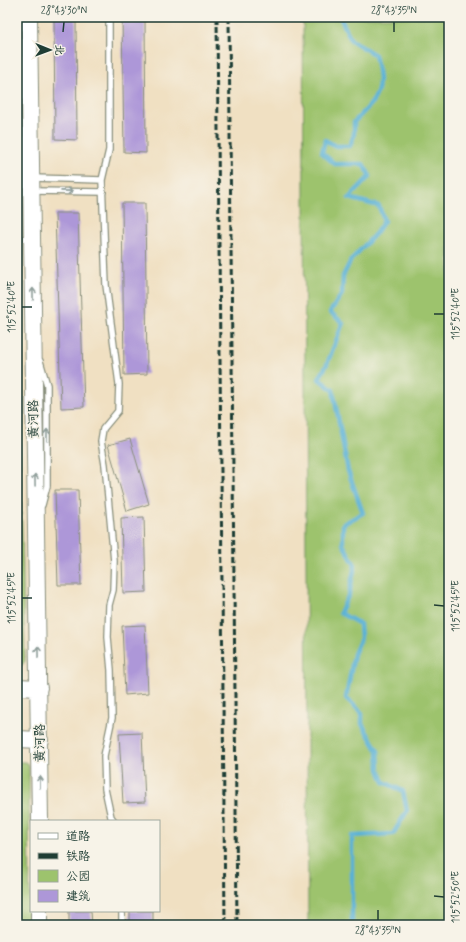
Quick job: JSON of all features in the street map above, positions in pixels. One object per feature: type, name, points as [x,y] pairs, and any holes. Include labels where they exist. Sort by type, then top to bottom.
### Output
[{"type":"main road","name":"黄河路","points":[[29,17],[40,820]]},
{"type":"main road","points":[[17,687],[39,688]]},
{"type":"main road","points":[[17,739],[40,740]]},
{"type":"main road","points":[[39,912],[39,925]]},
{"type":"lane","points":[[109,17],[109,150],[102,180],[106,285],[119,384],[118,412],[103,429],[101,441],[105,465],[114,561],[113,590],[108,611],[112,718],[104,756],[105,789],[111,817],[113,820]]},
{"type":"lane","points":[[32,184],[102,180]]},
{"type":"lane","points":[[32,184],[103,192]]},
{"type":"lane","points":[[122,912],[122,925]]},
{"type":"green space","points":[[303,17],[449,17],[449,925],[308,925]]},
{"type":"green space","points":[[17,319],[25,661],[22,665],[17,665]]},
{"type":"green space","points":[[17,762],[25,762],[29,765],[30,925],[17,925]]},
{"type":"building","points":[[54,17],[76,17],[77,140],[55,139]]},
{"type":"building","points":[[122,17],[145,17],[146,153],[124,152]]},
{"type":"building","points":[[122,203],[145,203],[147,374],[124,375]]},
{"type":"building","points":[[55,213],[78,213],[84,407],[61,408]]},
{"type":"building","points":[[130,439],[149,504],[127,511],[108,445]]},
{"type":"building","points":[[55,490],[78,490],[81,585],[58,585]]},
{"type":"building","points":[[144,517],[146,592],[123,593],[121,518]]},
{"type":"building","points":[[145,625],[148,693],[125,695],[122,626]]},
{"type":"building","points":[[142,733],[145,802],[123,803],[119,734]]},
{"type":"building","points":[[69,912],[91,912],[92,925],[69,925]]},
{"type":"building","points":[[130,912],[153,912],[153,925],[130,925]]},
{"type":"waterway","points":[[340,17],[351,40],[375,55],[379,85],[374,99],[354,122],[354,134],[350,146],[336,146],[325,140],[322,153],[335,164],[363,164],[370,176],[349,198],[379,206],[384,221],[376,233],[351,260],[343,276],[342,294],[330,312],[343,323],[327,364],[319,379],[333,390],[348,471],[363,513],[343,524],[343,544],[355,565],[349,594],[340,613],[360,624],[361,638],[354,654],[346,698],[362,713],[362,724],[378,751],[379,769],[384,782],[403,791],[407,811],[393,834],[352,836],[352,925]]},
{"type":"railway","points":[[217,17],[225,925]]},
{"type":"railway","points":[[229,17],[237,925]]}]
